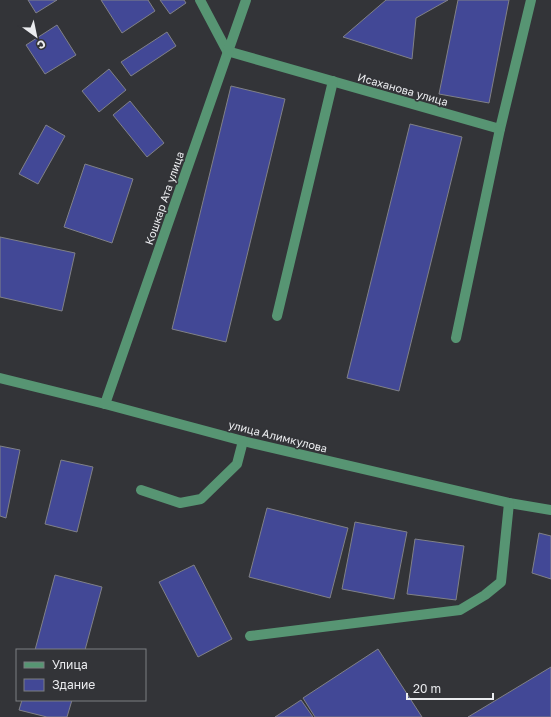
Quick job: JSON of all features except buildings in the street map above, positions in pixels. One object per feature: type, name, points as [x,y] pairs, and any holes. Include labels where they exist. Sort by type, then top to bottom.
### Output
[{"type":"street","points":[[200,0],[227,51]]},
{"type":"street","name":"Кошкар Ата улица","points":[[105,404],[246,0]]},
{"type":"street","points":[[456,338],[500,129],[531,0]]},
{"type":"street","name":"Исаханова улица","points":[[227,51],[500,129]]},
{"type":"street","points":[[277,316],[333,81]]},
{"type":"street","name":"улица Алимкулова","points":[[0,378],[243,441],[509,503],[551,510]]},
{"type":"street","points":[[141,490],[180,503],[201,499],[237,464],[243,441]]},
{"type":"street","points":[[250,636],[460,610],[485,595],[501,582],[509,503]]}]
